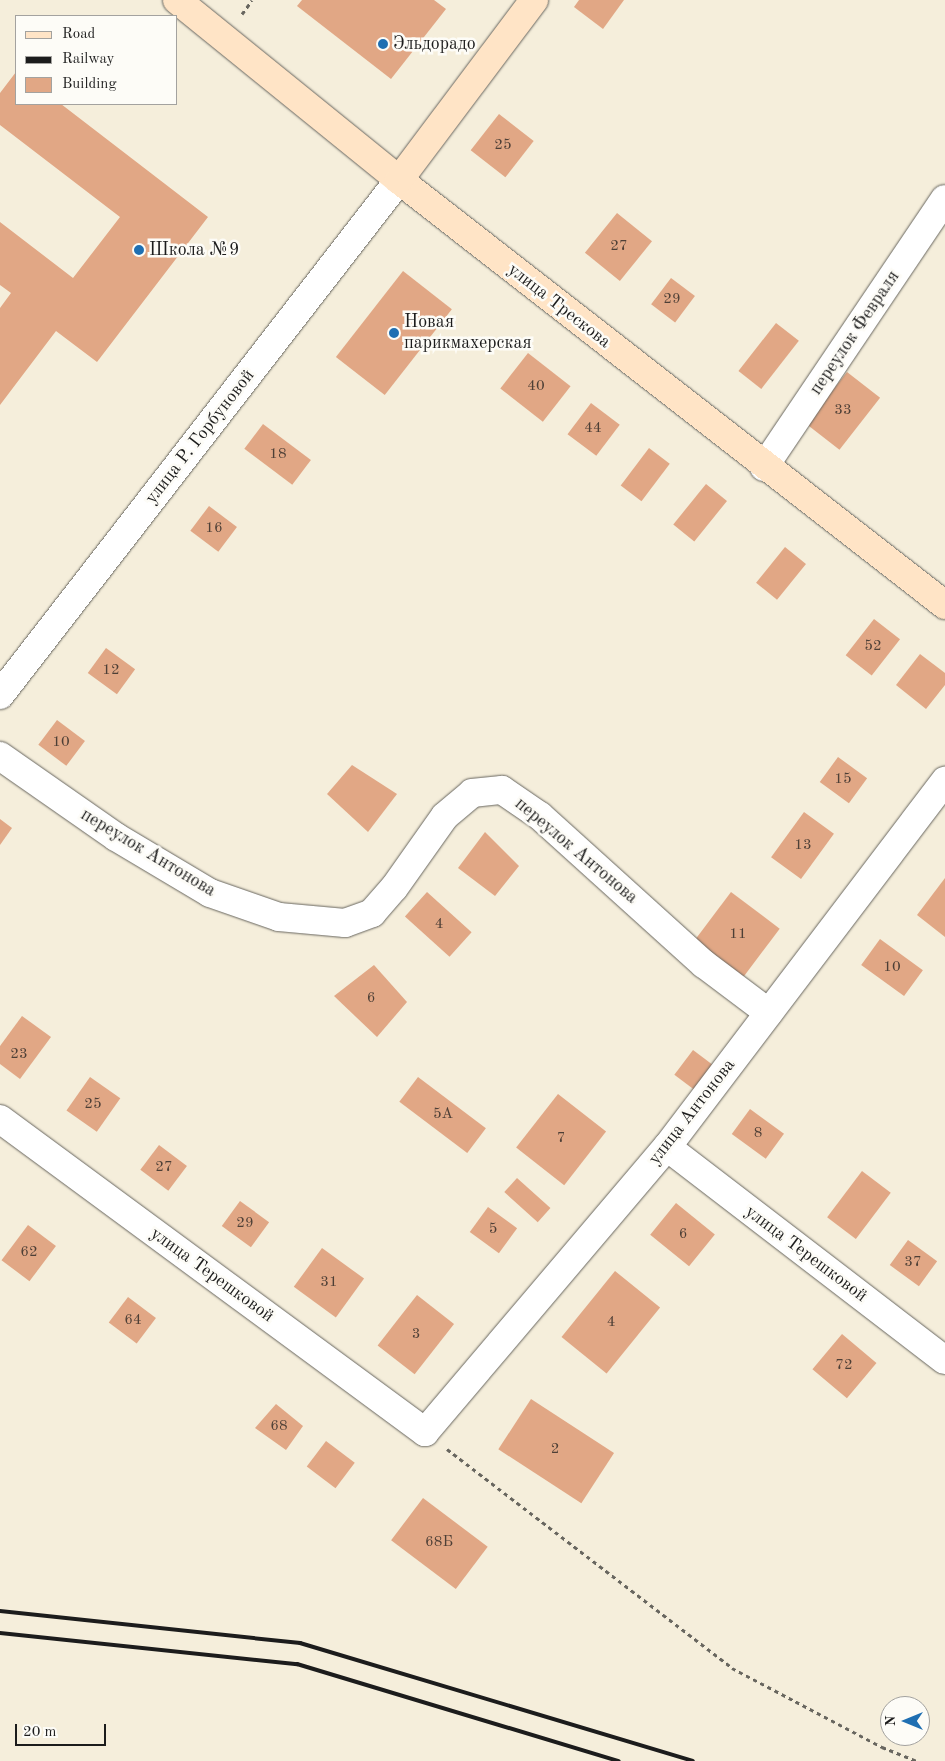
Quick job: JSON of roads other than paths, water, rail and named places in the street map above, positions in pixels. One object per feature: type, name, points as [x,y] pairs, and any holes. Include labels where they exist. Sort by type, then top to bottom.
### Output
[{"type":"main road","name":"улица Трескова","points":[[177,0],[399,180],[764,467],[945,606]]},
{"type":"main road","points":[[399,180],[534,0]]},
{"type":"street","name":"улица Р. Горбуновой","points":[[0,695],[399,180]]},
{"type":"street","name":"переулок Февраля","points":[[764,467],[945,199]]},
{"type":"street","name":"переулок Антонова","points":[[0,756],[116,837],[210,893],[279,917],[345,923],[372,913],[452,810],[472,793],[502,790],[548,822],[704,964],[769,1013]]},
{"type":"street","name":"улица Антонова","points":[[424,1432],[667,1147],[945,781]]},
{"type":"street","name":"улица Терешковой","points":[[0,1119],[424,1432]]},
{"type":"street","name":"улица Терешковой","points":[[667,1147],[945,1360]]},
{"type":"railway","points":[[0,1611],[300,1643],[693,1761]]},
{"type":"railway","points":[[0,1633],[297,1664],[619,1761]]},
{"type":"place","name":"Эльдорадо","points":[[383,44]]},
{"type":"place","name":"Школа №9","points":[[139,250]]},
{"type":"place","name":"Новая парикмахерская","points":[[394,333]]}]
